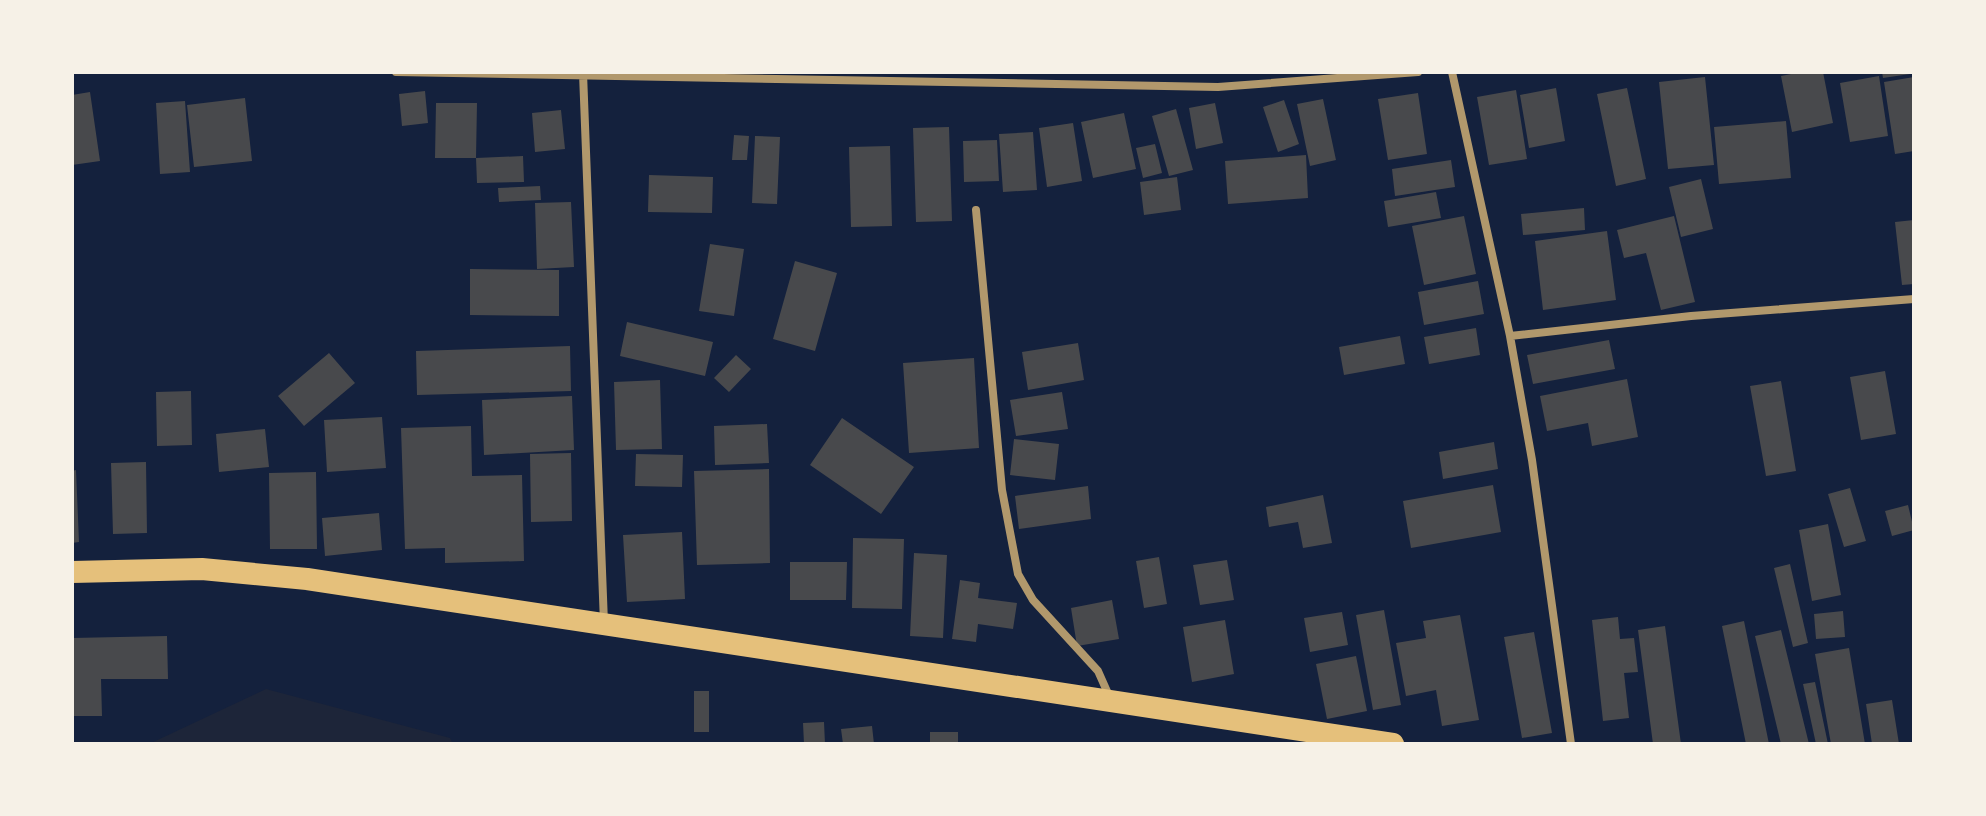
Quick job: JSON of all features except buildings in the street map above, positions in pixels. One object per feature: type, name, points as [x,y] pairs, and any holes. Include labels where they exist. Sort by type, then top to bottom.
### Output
[{"type":"highway","points":[[72,572],[202,569],[307,579],[1393,744]]},
{"type":"street","points":[[396,72],[1218,87],[1418,72]]},
{"type":"street","points":[[1452,72],[1510,336],[1532,460],[1571,744]]},
{"type":"street","points":[[583,74],[604,624]]},
{"type":"street","points":[[976,210],[1001,478],[1018,574],[1033,600],[1093,664],[1110,699]]},
{"type":"street","points":[[1510,336],[1691,316],[1914,299]]},
{"type":"shaded area","points":[[266,689],[450,738],[453,744],[149,744]]}]
